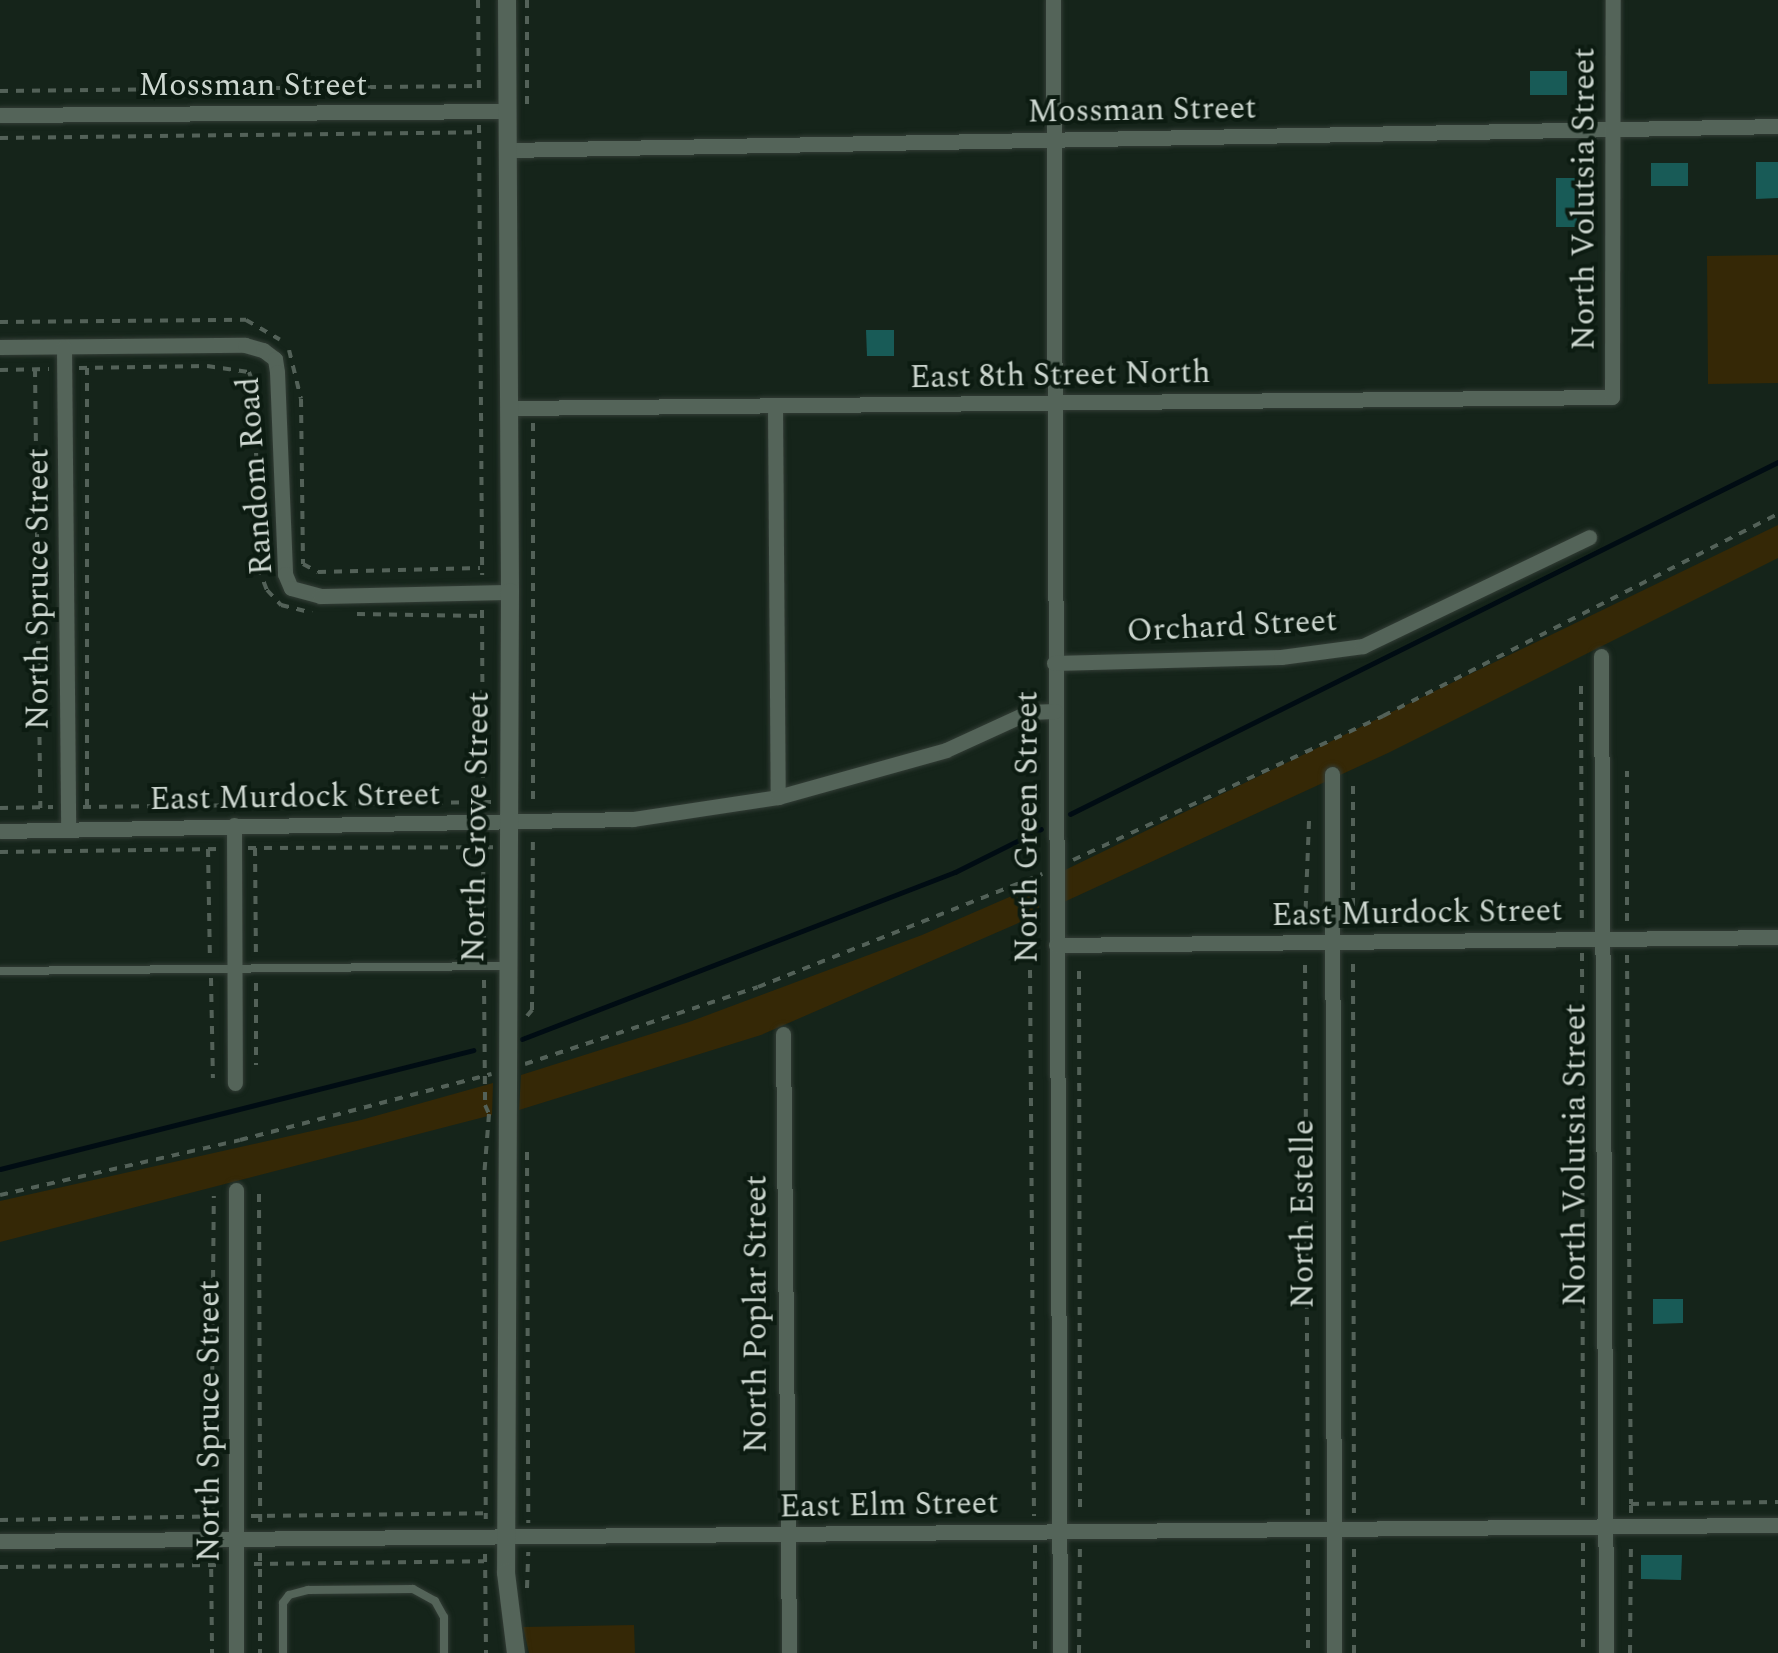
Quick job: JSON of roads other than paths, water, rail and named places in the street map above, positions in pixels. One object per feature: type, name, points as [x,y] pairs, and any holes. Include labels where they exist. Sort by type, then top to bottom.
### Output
[{"type":"street","name":"North Grove Street","points":[[507,0],[510,592],[506,823],[506,1537],[516,1653]]},
{"type":"street","name":"North Green Street","points":[[1053,0],[1060,1653]]},
{"type":"street","name":"North Volutsia Street","points":[[1612,398],[1613,0]]},
{"type":"street","name":"Mossman Street","points":[[0,115],[507,112]]},
{"type":"street","name":"Mossman Street","points":[[508,150],[1778,126]]},
{"type":"street","name":"Random Road","points":[[0,347],[245,345],[263,350],[275,359],[285,574],[291,588],[320,596],[510,592]]},
{"type":"street","name":"North Spruce Street","points":[[64,347],[68,830]]},
{"type":"street","name":"East 8th Street North","points":[[509,408],[1612,398]]},
{"type":"street","points":[[775,406],[778,797]]},
{"type":"street","name":"Orchard Street","points":[[1054,663],[1281,657],[1364,646],[1589,537]]},
{"type":"street","name":"North Volutsia Street","points":[[1601,656],[1606,1653]]},
{"type":"street","name":"East Murdock Street","points":[[0,832],[633,820],[778,797],[946,750],[1029,712],[1055,710]]},
{"type":"street","name":"North Estelle","points":[[1332,774],[1334,1653]]},
{"type":"street","points":[[234,826],[235,1084]]},
{"type":"street","name":"East Murdock Street","points":[[1056,946],[1778,937]]},
{"type":"street","name":"North Poplar Street","points":[[783,1034],[788,1653]]},
{"type":"street","name":"North Spruce Street","points":[[236,1190],[236,1653]]},
{"type":"street","name":"East Elm Street","points":[[0,1542],[1778,1525]]},
{"type":"lane","points":[[0,971],[506,966]]},
{"type":"lane","points":[[283,1653],[283,1603],[289,1595],[308,1590],[378,1589],[414,1589],[436,1600],[444,1618],[444,1653]]},
{"type":"waterway","points":[[1070,814],[1778,462]]},
{"type":"waterway","points":[[522,1039],[955,872],[1041,829]]},
{"type":"waterway","points":[[0,1169],[473,1050]]}]
